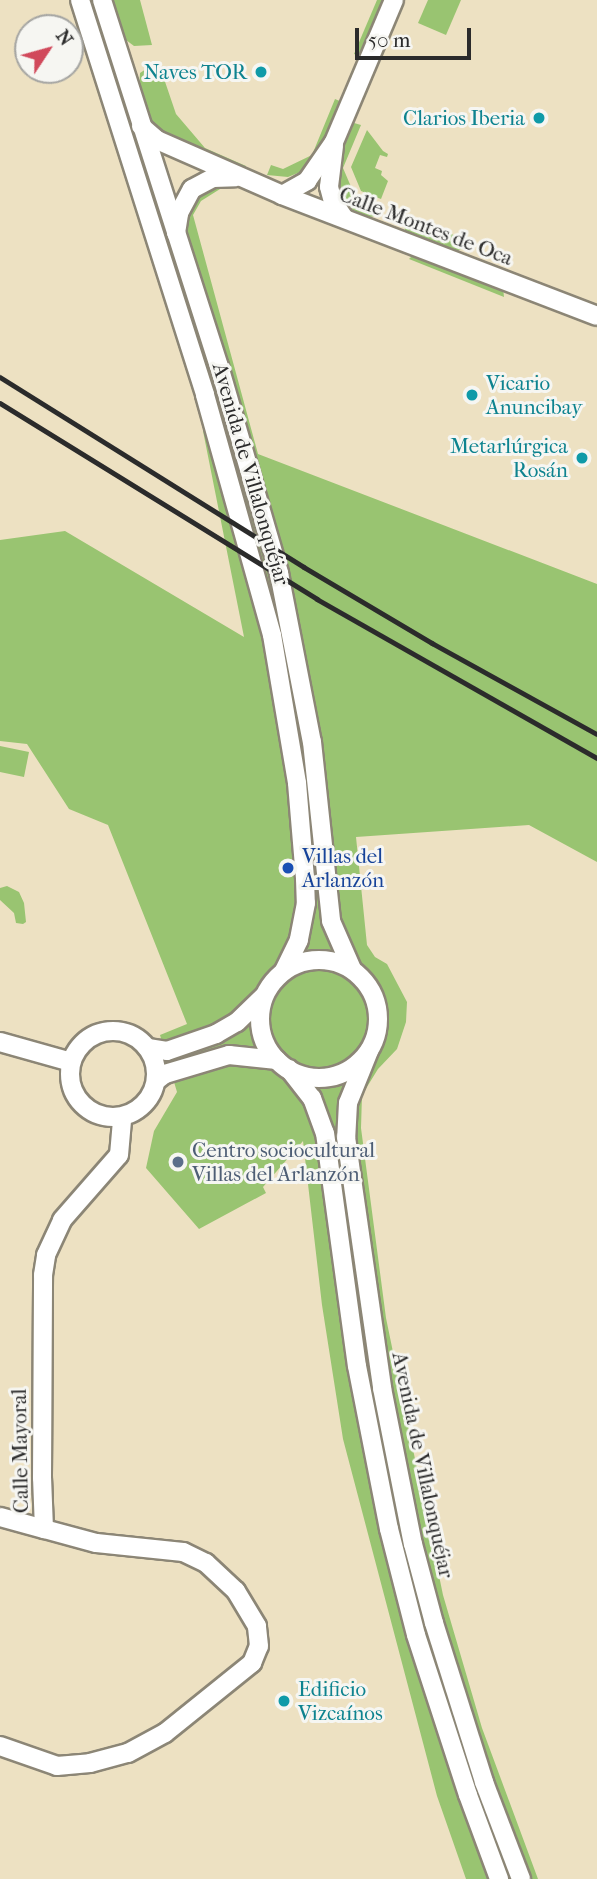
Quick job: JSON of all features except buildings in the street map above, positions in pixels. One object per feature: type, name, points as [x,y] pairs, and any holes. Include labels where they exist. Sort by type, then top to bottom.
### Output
[{"type":"street","name":"Avenida de Villalonquéjar","points":[[80,0],[205,395],[272,635],[297,783],[306,903],[299,940],[284,971]]},
{"type":"street","name":"Avenida de Villalonquéjar","points":[[102,0],[223,379],[279,573],[312,742],[331,921],[352,969]]},
{"type":"street","points":[[282,195],[307,181],[334,142],[394,0]]},
{"type":"street","name":"Calle Montes de Oca","points":[[141,126],[157,140],[282,195],[597,316]]},
{"type":"street","points":[[334,142],[329,187],[332,202],[345,219]]},
{"type":"street","points":[[176,236],[179,213],[192,189],[213,178],[240,177]]},
{"type":"street","points":[[318,959],[335,961],[352,969],[365,982],[377,1007],[376,1035],[369,1051],[357,1065],[332,1076],[305,1076],[283,1065],[229,1055],[165,1074],[156,1082],[145,1104],[122,1117],[109,1118],[85,1108],[71,1085],[71,1062],[78,1047],[100,1032],[127,1033],[148,1048],[167,1051],[216,1034],[237,1022],[264,996],[284,971],[300,962],[318,959]]},
{"type":"street","points":[[264,996],[260,1013],[261,1030],[283,1065]]},
{"type":"street","points":[[0,1042],[71,1062]]},
{"type":"street","points":[[148,1048],[156,1070],[156,1082]]},
{"type":"street","name":"Avenida de Villalonquéjar","points":[[369,1051],[348,1103],[346,1137],[384,1401],[413,1544],[437,1634],[484,1782],[521,1879]]},
{"type":"street","name":"Avenida de Villalonquéjar","points":[[283,1065],[312,1098],[325,1133],[357,1366],[389,1529],[424,1660],[468,1795],[499,1879]]},
{"type":"street","name":"Calle Mayoral","points":[[0,1746],[57,1766],[90,1763],[128,1753],[165,1733],[186,1717],[252,1662],[259,1646],[257,1626],[236,1591],[206,1563],[183,1552],[96,1543],[44,1529],[41,1478],[43,1275],[47,1255],[62,1220],[118,1156],[122,1117]]},
{"type":"street","points":[[0,1517],[44,1529]]},
{"type":"green space","points":[[91,0],[233,444],[255,452],[185,232],[186,208],[206,186],[228,184],[201,201],[193,215],[258,454],[597,584],[597,862],[529,825],[356,837],[367,945],[375,957],[387,964],[407,1002],[406,1022],[397,1049],[378,1069],[362,1095],[361,1128],[386,1318],[443,1595],[482,1728],[538,1879],[466,1879],[437,1796],[343,1439],[322,1305],[303,1141],[263,1187],[266,1193],[199,1229],[146,1168],[154,1131],[177,1092],[160,1035],[187,1024],[108,825],[69,809],[27,744],[0,741],[0,540],[65,531],[244,637],[203,431],[230,442]]},
{"type":"green space","points":[[111,0],[140,0],[152,45],[134,46],[126,40],[120,31]]},
{"type":"green space","points":[[377,0],[384,0],[361,56],[354,54]]},
{"type":"green space","points":[[428,0],[461,0],[446,35],[418,23]]},
{"type":"green space","points":[[158,61],[176,114],[205,148],[246,166],[246,169],[161,132],[149,122],[139,90],[140,73]]},
{"type":"green space","points":[[335,99],[342,102],[324,145],[305,170],[288,177],[267,175],[271,165],[283,169],[312,155]]},
{"type":"green space","points":[[354,123],[361,125],[343,168],[355,196],[383,208],[377,216],[369,217],[353,210],[338,189],[337,176],[342,152]]},
{"type":"green space","points":[[367,130],[388,154],[387,157],[380,155],[375,168],[382,171],[381,175],[388,181],[381,199],[361,191],[351,167]]},
{"type":"green space","points":[[404,215],[471,242],[458,251],[405,231]]},
{"type":"green space","points":[[414,254],[503,288],[504,297],[409,259]]},
{"type":"green space","points":[[0,746],[29,752],[24,777],[0,772]]},
{"type":"green space","points":[[7,886],[19,892],[24,903],[26,922],[23,924],[16,923],[14,913],[0,900],[0,888]]},
{"type":"railway","points":[[0,377],[304,567],[432,643],[597,734]]},
{"type":"railway","points":[[0,403],[317,599],[597,758]]},
{"type":"place","name":"Naves TOR","points":[[261,72]]},
{"type":"place","name":"Clarios Iberia","points":[[539,118]]},
{"type":"place","name":"Vicario Anuncibay","points":[[472,395]]},
{"type":"place","name":"Metarlúrgica Rosán","points":[[582,458]]},
{"type":"place","name":"Villas del Arlanzón","points":[[288,868]]},
{"type":"place","name":"Centro sociocultural Villas del Arlanzón","points":[[178,1162]]},
{"type":"place","name":"Edificio Vizcaínos","points":[[284,1701]]}]
